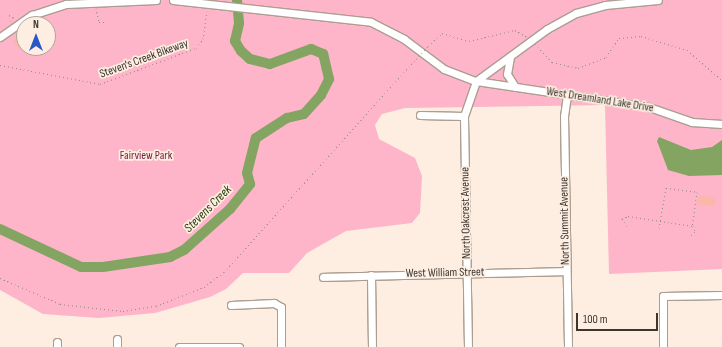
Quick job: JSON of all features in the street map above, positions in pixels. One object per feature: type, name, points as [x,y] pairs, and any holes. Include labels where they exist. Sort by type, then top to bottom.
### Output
[{"type":"street","points":[[0,37],[8,30],[43,11],[96,2],[156,0]]},
{"type":"street","name":"West Dreamland Lake Drive","points":[[173,0],[222,4],[371,22],[399,36],[444,69],[476,81],[649,107],[692,122],[722,124]]},
{"type":"street","points":[[476,81],[531,40],[562,20],[591,8],[658,0]]},
{"type":"street","points":[[510,57],[507,74],[515,87]]},
{"type":"street","name":"North Oakcrest Avenue","points":[[468,347],[464,116],[476,81]]},
{"type":"street","name":"North Summit Avenue","points":[[567,95],[566,271],[568,347]]},
{"type":"street","points":[[420,115],[464,116]]},
{"type":"street","name":"West William Street","points":[[323,277],[566,271]]},
{"type":"street","points":[[371,275],[372,347]]},
{"type":"street","points":[[663,347],[663,296],[722,295]]},
{"type":"street","points":[[231,305],[274,303],[281,307],[281,347]]},
{"type":"street","points":[[117,339],[117,347]]},
{"type":"street","points":[[179,347],[239,347]]},
{"type":"path","points":[[96,2],[96,17],[100,22],[105,22]]},
{"type":"path","name":"Steven's Creek Bikeway","points":[[0,65],[88,84],[104,83],[199,45],[208,3]]},
{"type":"path","points":[[8,30],[6,26],[14,18],[9,15]]},
{"type":"path","points":[[0,278],[60,304],[123,311],[156,306],[204,287],[224,272],[416,59],[442,33],[469,41],[515,30],[531,40],[552,62],[578,68],[606,57],[619,38],[641,36],[687,50],[722,80]]},
{"type":"path","points":[[659,228],[666,188],[697,192],[692,226],[695,230],[691,235]]},
{"type":"path","points":[[627,226],[623,221],[626,216],[692,226]]},
{"type":"green space","name":"Fairview Park","points":[[0,0],[722,0],[722,269],[609,274],[605,105],[405,108],[382,114],[375,125],[379,139],[415,158],[422,176],[420,213],[412,223],[346,231],[307,253],[289,273],[243,273],[226,289],[210,297],[155,313],[99,318],[43,314],[0,290]]},
{"type":"shaded area","points":[[659,137],[691,150],[712,147],[722,140],[722,175],[689,176],[668,170],[657,141]]},
{"type":"building","points":[[16,38],[16,46],[12,42]]},
{"type":"building","points":[[698,195],[716,198],[714,207],[697,204]]},
{"type":"waterway","name":"Stevens Creek","points":[[0,229],[81,267],[103,267],[170,257],[184,250],[230,209],[250,184],[247,173],[256,138],[287,118],[304,114],[321,95],[329,79],[323,54],[311,49],[270,64],[250,59],[241,51],[235,41],[239,23],[237,0]]}]
